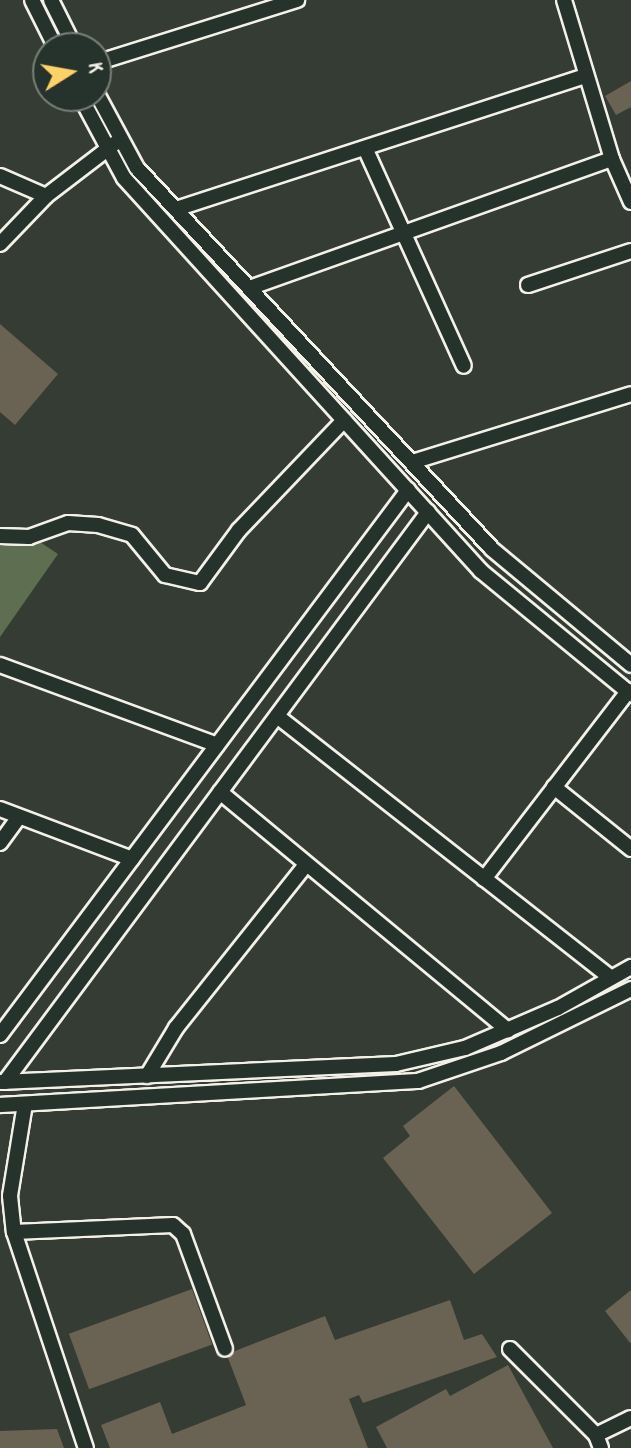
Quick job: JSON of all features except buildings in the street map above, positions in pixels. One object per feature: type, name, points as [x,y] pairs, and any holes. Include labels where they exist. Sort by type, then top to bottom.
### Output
[{"type":"street","points":[[32,0],[48,32]]},
{"type":"street","points":[[51,0],[67,32]]},
{"type":"street","points":[[112,58],[297,0]]},
{"type":"street","points":[[564,0],[612,159],[631,202]]},
{"type":"street","points":[[176,209],[586,76]]},
{"type":"street","points":[[91,112],[113,144],[252,287],[492,549],[629,660]]},
{"type":"street","points":[[103,112],[124,178],[428,512],[522,608],[630,693],[484,879]]},
{"type":"street","points":[[0,244],[46,196],[113,144]]},
{"type":"street","points":[[365,148],[464,366]]},
{"type":"street","points":[[252,287],[612,159]]},
{"type":"street","points":[[0,176],[46,196]]},
{"type":"street","points":[[528,285],[631,251]]},
{"type":"street","points":[[412,462],[631,394]]},
{"type":"street","points":[[0,536],[29,537],[68,523],[98,525],[132,535],[165,575],[200,583],[239,530],[344,420]]},
{"type":"street","points":[[0,1035],[408,490]]},
{"type":"street","points":[[2,1082],[428,512]]},
{"type":"street","points":[[0,665],[217,745]]},
{"type":"street","points":[[277,716],[611,978]]},
{"type":"street","points":[[554,787],[631,849]]},
{"type":"street","points":[[220,792],[305,866],[508,1030]]},
{"type":"street","points":[[0,809],[132,859]]},
{"type":"street","points":[[0,843],[19,817]]},
{"type":"street","points":[[147,1076],[176,1028],[305,866]]},
{"type":"street","points":[[2,1082],[396,1064],[465,1048],[508,1030],[631,967]]},
{"type":"street","points":[[0,1105],[418,1081],[501,1053],[631,989]]},
{"type":"street","points":[[25,1104],[10,1196],[14,1232],[86,1448]]},
{"type":"street","points":[[14,1232],[173,1225],[183,1234],[225,1349]]},
{"type":"street","points":[[510,1349],[598,1442],[631,1418]]},
{"type":"green space","points":[[40,542],[58,554],[0,637],[0,543]]}]
